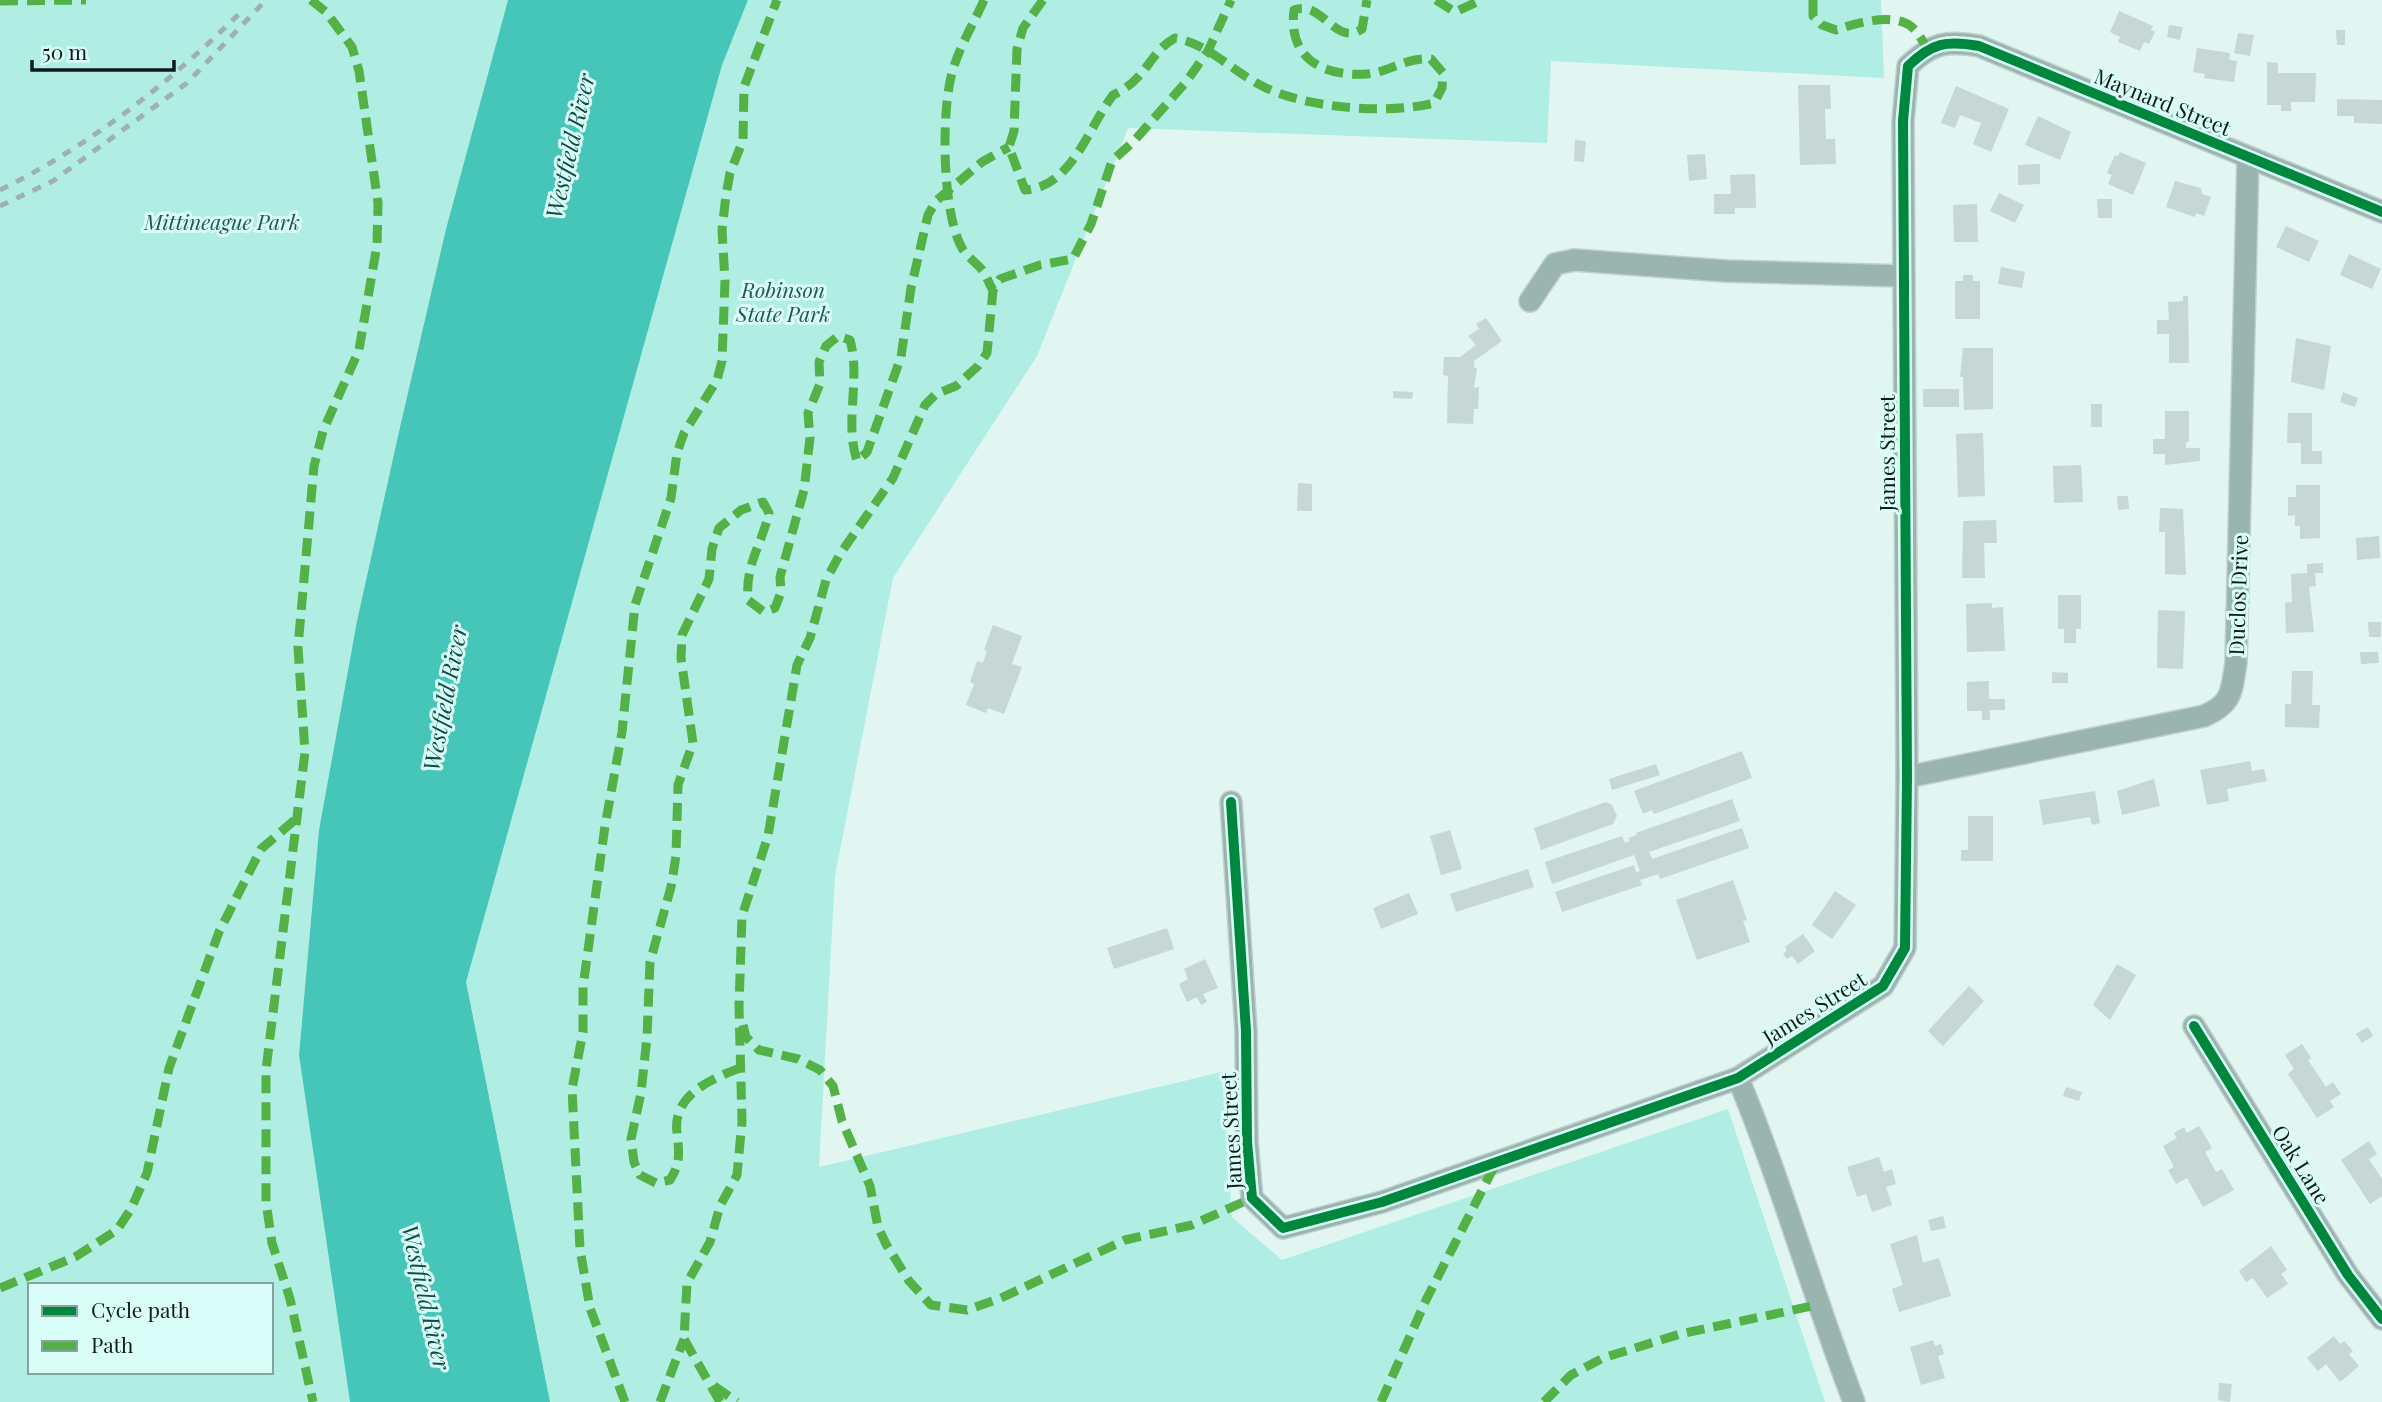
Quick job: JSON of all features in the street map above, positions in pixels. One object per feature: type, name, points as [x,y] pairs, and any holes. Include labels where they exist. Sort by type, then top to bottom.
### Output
[{"type":"street","name":"Maynard Street","points":[[1927,48],[1945,43],[1979,46],[2382,212]]},
{"type":"street","name":"James Street","points":[[1231,802],[1246,1031],[1247,1142],[1252,1198],[1283,1228],[1382,1202],[1738,1078],[1883,986],[1905,948],[1907,778],[1903,121],[1908,66],[1927,48]]},
{"type":"street","name":"Duclos Drive","points":[[1907,778],[2204,716],[2222,708],[2231,694],[2236,663],[2248,157]]},
{"type":"street","points":[[1530,301],[1555,264],[1573,260],[1726,271],[1904,276]]},
{"type":"street","name":"Oak Lane","points":[[2194,1026],[2348,1275],[2382,1319]]},
{"type":"street","points":[[1738,1078],[1767,1148],[1817,1305],[1854,1402]]},
{"type":"green space","name":"Mittineague Park","points":[[0,0],[508,0],[446,229],[400,427],[357,621],[319,830],[299,1055],[350,1402],[0,1402]]},
{"type":"green space","name":"Robinson State Park","points":[[748,0],[1881,0],[1884,78],[1551,61],[1547,143],[1128,128],[1037,356],[893,578],[835,876],[819,1167],[1222,1072],[1232,1217],[1282,1260],[1728,1109],[1825,1402],[454,1402],[398,1151],[721,64]]},
{"type":"water","name":"Westfield River","points":[[508,0],[748,0],[722,65],[466,982],[550,1402],[350,1402],[299,1055],[319,830],[357,621],[400,427],[446,229]]},
{"type":"building","points":[[2119,11],[2153,26],[2151,30],[2155,32],[2149,44],[2144,42],[2140,51],[2118,42],[2120,37],[2110,32]]},
{"type":"building","points":[[2169,25],[2183,27],[2180,40],[2167,37]]},
{"type":"building","points":[[2336,30],[2345,30],[2345,45],[2337,45]]},
{"type":"building","points":[[2238,33],[2254,35],[2250,56],[2234,53]]},
{"type":"building","points":[[2197,48],[2230,53],[2229,60],[2237,61],[2234,82],[2204,78],[2205,74],[2193,72]]},
{"type":"building","points":[[2267,62],[2278,63],[2278,73],[2316,73],[2315,102],[2291,102],[2291,111],[2281,111],[2281,105],[2267,105]]},
{"type":"building","points":[[1798,85],[1830,85],[1831,109],[1825,109],[1826,139],[1835,139],[1836,164],[1800,165]]},
{"type":"building","points":[[1956,86],[2009,109],[1991,152],[1973,144],[1981,123],[1960,115],[1955,128],[1941,123]]},
{"type":"building","points":[[2337,99],[2382,100],[2382,124],[2354,123],[2354,116],[2337,116]]},
{"type":"building","points":[[2038,116],[2071,132],[2060,160],[2025,145]]},
{"type":"building","points":[[1575,140],[1586,141],[1584,162],[1574,161]]},
{"type":"building","points":[[2120,152],[2146,163],[2133,195],[2108,184],[2112,175],[2107,173],[2115,155],[2118,156]]},
{"type":"building","points":[[1705,154],[1707,179],[1689,181],[1687,155]]},
{"type":"building","points":[[2040,164],[2040,184],[2018,185],[2018,165]]},
{"type":"building","points":[[1755,174],[1756,208],[1735,208],[1735,214],[1714,214],[1714,194],[1731,194],[1730,175]]},
{"type":"building","points":[[2175,181],[2201,188],[2202,194],[2211,197],[2204,216],[2196,213],[2195,217],[2166,207]]},
{"type":"building","points":[[1999,193],[2024,205],[2015,223],[1990,211]]},
{"type":"building","points":[[2097,199],[2112,199],[2112,218],[2098,218]]},
{"type":"building","points":[[1977,204],[1978,242],[1954,242],[1953,205]]},
{"type":"building","points":[[2286,226],[2319,241],[2309,262],[2276,247]]},
{"type":"building","points":[[2349,254],[2381,269],[2372,289],[2340,275]]},
{"type":"building","points":[[2001,267],[2025,272],[2022,288],[1998,284]]},
{"type":"building","points":[[1963,275],[1973,275],[1973,281],[1980,281],[1980,319],[1955,319],[1955,281],[1963,281]]},
{"type":"building","points":[[2183,296],[2188,296],[2189,363],[2169,363],[2169,334],[2157,334],[2157,320],[2169,320],[2168,302],[2183,301]]},
{"type":"building","points":[[1486,318],[1502,341],[1474,361],[1474,368],[1477,368],[1474,388],[1479,387],[1478,409],[1474,409],[1473,424],[1447,423],[1448,376],[1443,375],[1444,357],[1460,357],[1476,345],[1468,336],[1479,329],[1476,324]]},
{"type":"building","points":[[2296,338],[2331,346],[2324,390],[2291,382]]},
{"type":"building","points":[[1963,348],[1993,348],[1993,409],[1964,410],[1963,377],[1960,377]]},
{"type":"building","points":[[1923,389],[1959,389],[1959,407],[1923,407]]},
{"type":"building","points":[[1393,391],[1413,392],[1412,399],[1393,398]]},
{"type":"building","points":[[2343,392],[2358,398],[2355,407],[2340,402]]},
{"type":"building","points":[[2091,404],[2102,404],[2102,427],[2091,427]]},
{"type":"building","points":[[2165,411],[2189,411],[2189,442],[2186,442],[2186,448],[2200,448],[2200,461],[2165,465],[2165,454],[2153,454],[2153,439],[2165,439]]},
{"type":"building","points":[[2288,413],[2312,413],[2312,451],[2322,451],[2322,464],[2301,464],[2301,443],[2287,443]]},
{"type":"building","points":[[1983,433],[1985,496],[1958,497],[1956,434]]},
{"type":"building","points":[[2081,465],[2083,502],[2054,503],[2053,466]]},
{"type":"building","points":[[1298,483],[1312,484],[1312,511],[1297,511]]},
{"type":"building","points":[[2296,485],[2320,485],[2320,538],[2300,539],[2300,526],[2295,526],[2295,515],[2288,516],[2288,497],[2296,497]]},
{"type":"building","points":[[2117,496],[2128,496],[2129,509],[2118,510]]},
{"type":"building","points":[[2160,508],[2183,509],[2186,575],[2165,574],[2165,532],[2159,532]]},
{"type":"building","points":[[1996,520],[1997,543],[1984,543],[1985,578],[1962,578],[1963,521]]},
{"type":"building","points":[[2379,536],[2380,558],[2357,560],[2356,538]]},
{"type":"building","points":[[2323,563],[2323,573],[2315,573],[2316,586],[2309,587],[2314,632],[2286,633],[2285,603],[2292,602],[2291,574],[2307,573],[2307,564]]},
{"type":"building","points":[[2058,595],[2081,595],[2081,629],[2076,629],[2076,643],[2064,643],[2064,629],[2058,629]]},
{"type":"building","points":[[1992,603],[1992,608],[2003,607],[2005,651],[1967,652],[1966,604]]},
{"type":"building","points":[[2158,610],[2185,611],[2183,669],[2157,668]]},
{"type":"building","points":[[2368,622],[2381,622],[2381,637],[2369,637]]},
{"type":"building","points":[[993,625],[1022,636],[1012,664],[1022,667],[1004,714],[988,708],[986,713],[966,705],[974,684],[970,682],[977,661],[983,663],[987,651],[984,650]]},
{"type":"building","points":[[2360,652],[2378,652],[2379,663],[2361,664]]},
{"type":"building","points":[[2292,671],[2313,671],[2312,705],[2320,705],[2319,728],[2285,727],[2285,704],[2291,704]]},
{"type":"building","points":[[2052,672],[2068,673],[2068,683],[2052,683]]},
{"type":"building","points":[[1989,681],[1989,699],[2005,699],[2005,710],[1990,710],[1990,720],[1982,720],[1982,711],[1967,711],[1967,682]]},
{"type":"building","points":[[1742,751],[1752,778],[1654,814],[1652,810],[1643,814],[1634,791]]},
{"type":"building","points":[[2250,761],[2252,771],[2264,769],[2267,781],[2227,789],[2229,801],[2207,805],[2200,770]]},
{"type":"building","points":[[1656,764],[1660,775],[1612,790],[1609,779]]},
{"type":"building","points":[[2154,779],[2160,806],[2122,815],[2117,791]]},
{"type":"building","points":[[2095,791],[2100,823],[2092,825],[2090,817],[2043,825],[2039,800]]},
{"type":"building","points":[[1732,799],[1740,821],[1649,852],[1652,859],[1742,828],[1749,848],[1660,879],[1658,874],[1640,880],[1642,885],[1562,912],[1555,892],[1634,865],[1636,872],[1640,871],[1634,855],[1552,884],[1545,862],[1622,836],[1625,843],[1630,841],[1628,838],[1637,835],[1636,833]]},
{"type":"building","points":[[1606,802],[1612,805],[1617,816],[1613,824],[1541,850],[1534,828]]},
{"type":"building","points":[[1968,816],[1993,816],[1993,861],[1961,861],[1961,850],[1968,850]]},
{"type":"building","points":[[1450,830],[1462,869],[1441,875],[1430,836]]},
{"type":"building","points":[[1528,869],[1534,887],[1456,912],[1450,894]]},
{"type":"building","points":[[1733,880],[1747,920],[1743,921],[1750,942],[1697,960],[1676,900]]},
{"type":"building","points":[[1835,891],[1856,905],[1832,939],[1812,925]]},
{"type":"building","points":[[1409,893],[1418,914],[1381,929],[1373,908]]},
{"type":"building","points":[[1167,928],[1174,949],[1114,969],[1107,948]]},
{"type":"building","points":[[1803,934],[1815,951],[1798,964],[1792,956],[1787,959],[1783,954],[1787,950],[1785,947]]},
{"type":"building","points":[[1205,959],[1218,988],[1203,994],[1207,1002],[1201,1005],[1197,997],[1187,1002],[1179,984],[1188,979],[1184,969]]},
{"type":"building","points":[[2117,964],[2136,975],[2110,1020],[2093,1005]]},
{"type":"building","points":[[1969,986],[1984,1001],[1943,1046],[1928,1031]]},
{"type":"building","points":[[2368,1027],[2373,1036],[2362,1043],[2356,1034]]},
{"type":"building","points":[[2302,1044],[2311,1058],[2308,1060],[2326,1087],[2333,1082],[2341,1094],[2330,1101],[2334,1107],[2317,1118],[2288,1074],[2294,1069],[2285,1055]]},
{"type":"building","points":[[2066,1087],[2082,1092],[2079,1101],[2063,1096]]},
{"type":"building","points":[[2199,1126],[2212,1148],[2205,1152],[2216,1172],[2222,1169],[2234,1190],[2203,1207],[2187,1178],[2176,1184],[2168,1170],[2174,1167],[2163,1146],[2177,1138],[2174,1133],[2184,1127],[2187,1133]]},
{"type":"building","points":[[2369,1141],[2377,1154],[2369,1159],[2382,1179],[2382,1196],[2370,1204],[2341,1160]]},
{"type":"building","points":[[1879,1157],[1884,1172],[1892,1169],[1896,1184],[1886,1187],[1892,1205],[1872,1212],[1866,1194],[1857,1197],[1847,1167]]},
{"type":"building","points":[[1943,1216],[1946,1228],[1931,1231],[1928,1220]]},
{"type":"building","points":[[1917,1235],[1923,1263],[1939,1258],[1951,1296],[1899,1312],[1892,1289],[1903,1285],[1890,1244]]},
{"type":"building","points":[[2271,1246],[2287,1270],[2281,1274],[2288,1284],[2267,1298],[2253,1278],[2246,1282],[2239,1271]]},
{"type":"building","points":[[2334,1336],[2340,1344],[2344,1341],[2353,1351],[2349,1354],[2359,1366],[2340,1382],[2326,1364],[2318,1371],[2307,1358]]},
{"type":"building","points":[[1933,1340],[1935,1346],[1941,1344],[1944,1354],[1938,1356],[1945,1378],[1921,1385],[1910,1347]]},
{"type":"building","points":[[2219,1383],[2232,1384],[2230,1402],[2218,1400]]},
{"type":"railway","points":[[0,206],[53,181],[187,83],[266,0]]},
{"type":"railway","points":[[0,190],[66,153],[129,110],[188,62],[243,10]]},
{"type":"marked path","points":[[0,1],[86,0]]},
{"type":"marked path","points":[[311,0],[326,12],[352,47],[359,71],[378,203],[377,245],[359,350],[323,431],[314,466],[298,647],[305,752],[266,1070],[266,1202],[272,1243],[290,1299],[313,1402]]},
{"type":"marked path","points":[[625,1402],[590,1308],[580,1249],[572,1089],[583,1032],[583,987],[605,826],[622,732],[635,605],[671,498],[677,453],[684,433],[717,380],[722,361],[725,281],[722,230],[726,195],[730,173],[743,140],[744,87],[777,0]]},
{"type":"marked path","points":[[984,0],[952,73],[946,112],[945,162],[955,232],[962,248],[983,271],[993,290]]},
{"type":"marked path","points":[[1043,0],[1023,28],[1017,49],[1014,131],[1009,147],[1025,190],[1055,179],[1067,167],[1113,95],[1134,81],[1159,51],[1175,38],[1210,52],[1264,87],[1302,100],[1371,109],[1394,109],[1434,103],[1442,88],[1443,73],[1431,59],[1413,60],[1375,73],[1351,74],[1323,68],[1303,52],[1297,41],[1294,10],[1313,11],[1336,28],[1353,33],[1362,29],[1367,0]]},
{"type":"marked path","points":[[720,1402],[684,1339],[687,1283],[710,1242],[720,1206],[737,1175],[742,1122],[739,1006],[742,916],[768,836],[797,665],[810,638],[826,580],[840,554],[893,478],[925,405],[936,394],[956,386],[978,366],[987,353],[993,290],[1000,279],[1040,265],[1073,259],[1091,224],[1112,161],[1134,141],[1186,82],[1208,51],[1231,0]]},
{"type":"marked path","points":[[1436,0],[1455,12],[1481,0]]},
{"type":"marked path","points":[[1813,0],[1813,16],[1822,25],[1836,30],[1876,20],[1897,21],[1914,29],[1927,48]]},
{"type":"marked path","points":[[740,1068],[706,1083],[696,1090],[681,1108],[677,1120],[678,1163],[670,1180],[656,1183],[640,1175],[634,1162],[631,1139],[641,1093],[647,1037],[650,962],[671,887],[676,856],[678,785],[693,743],[681,658],[682,635],[709,579],[712,549],[719,528],[741,510],[763,502],[769,513],[751,566],[748,600],[764,612],[775,608],[781,592],[780,577],[804,490],[810,438],[808,413],[820,384],[819,362],[826,346],[838,336],[850,340],[854,370],[852,431],[857,461],[867,452],[901,357],[911,288],[928,215],[936,201],[982,162],[1009,147]]},
{"type":"marked path","points":[[0,1288],[75,1257],[117,1230],[131,1209],[147,1173],[169,1068],[219,932],[261,849],[297,818]]},
{"type":"marked path","points":[[743,1025],[746,1037],[759,1050],[798,1059],[820,1070],[833,1086],[842,1121],[870,1186],[878,1227],[909,1281],[931,1305],[967,1310],[1001,1298],[1125,1240],[1192,1225],[1252,1198]]},
{"type":"marked path","points":[[1381,1402],[1426,1300],[1496,1163]]},
{"type":"marked path","points":[[1544,1402],[1571,1375],[1603,1358],[1680,1334],[1817,1305]]},
{"type":"marked path","points":[[660,1402],[684,1339]]},
{"type":"marked path","points":[[714,1386],[737,1402]]},
{"type":"cycle path","points":[[1231,802],[1246,1031],[1247,1142],[1252,1198],[1283,1228],[1382,1202],[1738,1078],[1883,986],[1905,948],[1907,777],[1903,121],[1908,66],[1925,52],[1940,45],[1957,43],[1979,46],[2382,212]]},
{"type":"cycle path","points":[[2194,1026],[2348,1275],[2382,1319]]}]
